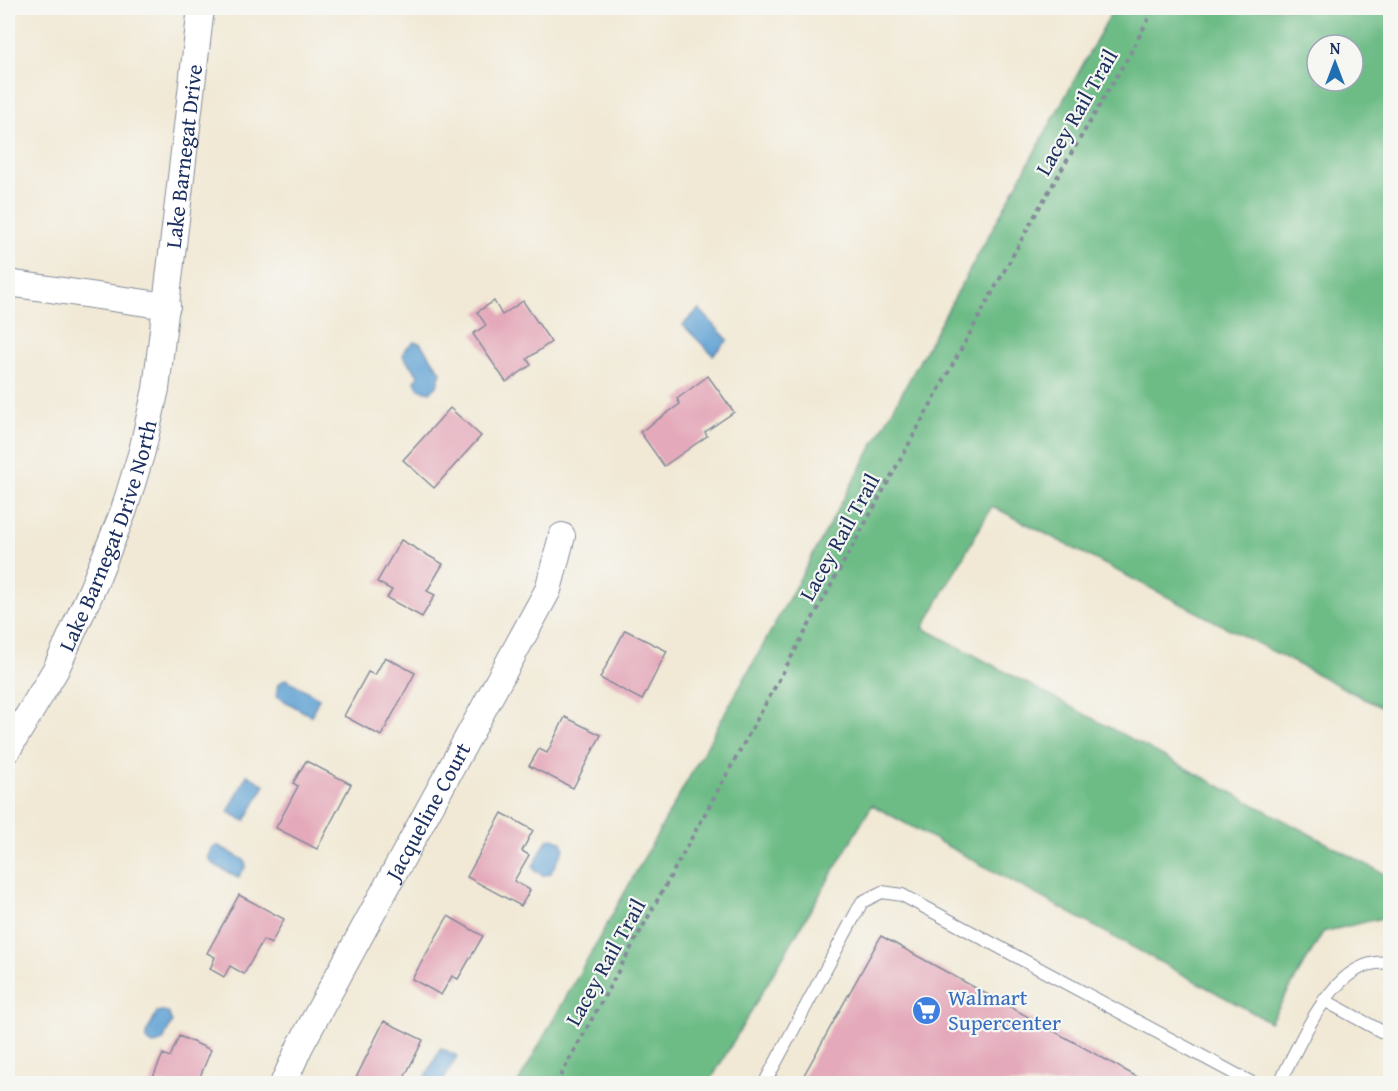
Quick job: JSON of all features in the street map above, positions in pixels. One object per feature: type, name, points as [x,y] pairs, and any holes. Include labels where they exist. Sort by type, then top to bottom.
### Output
[{"type":"street","name":"Lake Barnegat Drive","points":[[167,306],[201,8]]},
{"type":"street","points":[[8,283],[167,306]]},
{"type":"street","name":"Lake Barnegat Drive North","points":[[10,742],[56,669],[124,510],[142,451],[156,388],[167,306]]},
{"type":"street","name":"Jacqueline Court","points":[[283,1083],[305,1035],[548,590],[562,536]]},
{"type":"lane","points":[[764,1083],[862,903],[882,892],[902,895],[1254,1083]]},
{"type":"lane","points":[[1279,1083],[1324,1000],[1335,986],[1365,965],[1390,963]]},
{"type":"lane","points":[[1324,1000],[1390,1036]]},
{"type":"path","name":"Lacey Rail Trail","points":[[556,1083],[1034,219],[1154,8]]},
{"type":"green space","points":[[1114,8],[1390,8],[1390,712],[992,506],[923,628],[1390,877],[1390,920],[1386,917],[1323,932],[1270,1022],[872,805],[709,1083],[518,1083],[761,649]]},
{"type":"water","points":[[699,309],[728,340],[713,355],[683,325]]},
{"type":"water","points":[[414,342],[420,343],[441,372],[437,386],[430,392],[419,389],[415,382],[418,375],[403,356],[405,349]]},
{"type":"water","points":[[286,679],[319,698],[311,716],[276,696],[278,684]]},
{"type":"water","points":[[247,775],[265,785],[245,821],[228,812]]},
{"type":"water","points":[[553,838],[562,842],[564,849],[550,874],[543,875],[535,871],[533,866],[547,840]]},
{"type":"water","points":[[219,846],[244,860],[246,866],[238,878],[212,863],[208,857],[213,847]]},
{"type":"water","points":[[157,1012],[168,1012],[172,1022],[163,1041],[153,1045],[146,1040],[146,1034]]},
{"type":"water","points":[[441,1048],[457,1056],[442,1083],[422,1083]]},
{"type":"building","points":[[494,301],[502,315],[523,301],[551,342],[527,359],[531,365],[506,382],[473,334],[486,325],[477,312]]},
{"type":"building","points":[[708,376],[734,412],[705,432],[707,436],[664,466],[640,432],[680,404],[677,399]]},
{"type":"building","points":[[450,408],[481,436],[434,488],[403,460]]},
{"type":"building","points":[[401,540],[443,564],[427,591],[435,595],[422,617],[387,598],[392,590],[377,582]]},
{"type":"building","points":[[625,630],[667,651],[642,700],[600,678]]},
{"type":"building","points":[[385,657],[415,673],[381,736],[344,716],[368,672],[375,675]]},
{"type":"building","points":[[565,717],[601,735],[573,788],[529,766],[539,749],[547,753]]},
{"type":"building","points":[[306,761],[351,784],[317,849],[276,828],[298,786],[293,783]]},
{"type":"building","points":[[502,813],[533,830],[522,851],[529,855],[514,881],[530,890],[521,906],[467,877]]},
{"type":"building","points":[[239,895],[284,919],[271,944],[263,940],[244,974],[230,966],[224,977],[210,969],[215,957],[207,953]]},
{"type":"building","points":[[448,916],[483,936],[458,979],[452,976],[441,995],[412,979]]},
{"type":"building","name":"Walmart Supercenter","points":[[881,936],[1150,1084],[799,1084]]},
{"type":"building","points":[[384,1021],[423,1040],[401,1084],[392,1081],[391,1084],[353,1084]]},
{"type":"building","points":[[179,1036],[211,1050],[197,1084],[150,1084],[163,1054],[170,1057]]},
{"type":"place","name":"Walmart Supercenter","points":[[927,1010]]}]
